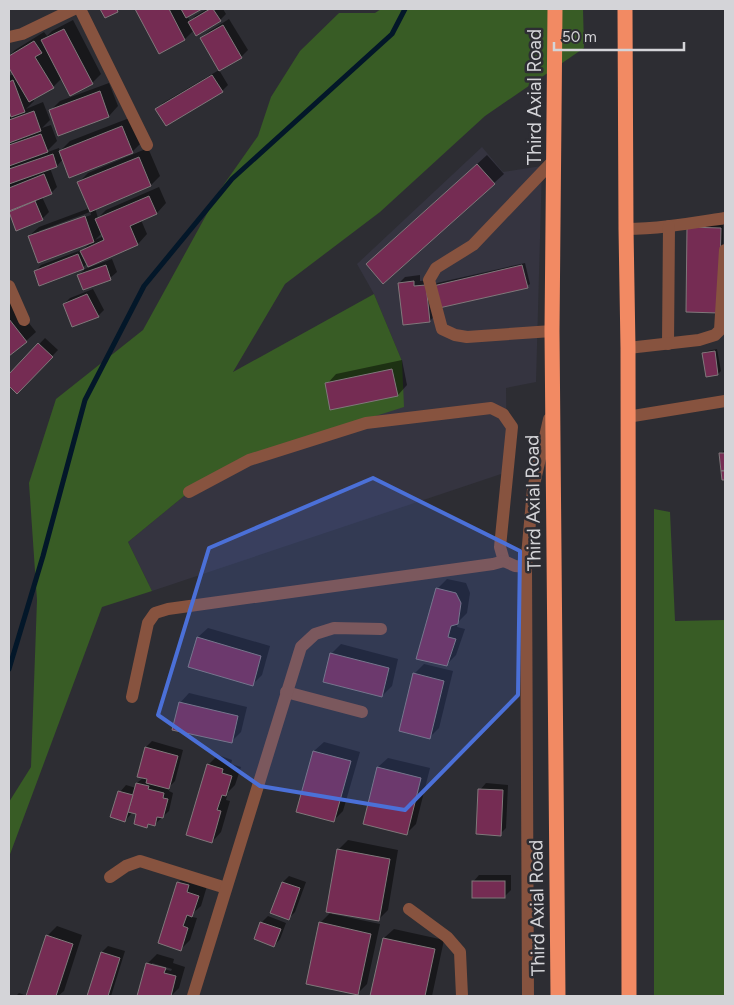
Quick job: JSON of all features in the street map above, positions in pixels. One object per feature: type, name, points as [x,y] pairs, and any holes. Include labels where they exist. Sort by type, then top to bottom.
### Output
[{"type":"highway","name":"Third Axial Road","points":[[555,9],[552,404],[558,996]]},
{"type":"highway","points":[[625,9],[628,348],[629,996]]},
{"type":"street","points":[[9,37],[22,34],[74,9]]},
{"type":"street","points":[[80,9],[147,145]]},
{"type":"street","points":[[552,331],[467,337],[455,336],[442,330],[429,280],[436,268],[473,245],[554,160]]},
{"type":"street","points":[[626,229],[646,229],[725,218]]},
{"type":"street","points":[[668,344],[669,226]]},
{"type":"street","points":[[628,348],[699,340],[715,335],[720,330],[725,250]]},
{"type":"street","points":[[9,286],[24,320]]},
{"type":"street","points":[[628,417],[725,402]]},
{"type":"street","points":[[528,996],[526,567],[533,489],[552,404]]},
{"type":"street","points":[[189,492],[250,460],[366,423],[491,408],[503,414],[512,427],[500,547],[504,561]]},
{"type":"street","points":[[132,697],[148,623],[155,613],[168,609],[504,561],[515,566],[526,567]]},
{"type":"street","points":[[194,996],[301,646],[315,634],[334,628],[381,629]]},
{"type":"street","points":[[286,692],[362,712]]},
{"type":"street","points":[[110,877],[126,866],[140,861],[226,888]]},
{"type":"street","points":[[409,909],[447,937],[460,952],[462,996]]},
{"type":"highlighted area","points":[[373,478],[520,551],[518,695],[405,810],[260,786],[158,715],[209,548]]},
{"type":"shaded area","points":[[482,147],[503,172],[542,166],[536,382],[506,388],[507,472],[152,591],[128,542],[195,487],[402,361],[374,294],[357,264]]},
{"type":"green space","points":[[381,9],[583,9],[584,48],[485,116],[380,212],[285,284],[233,372],[374,294],[402,361],[404,407],[237,460],[195,487],[128,542],[152,591],[102,607],[9,857],[9,802],[31,767],[37,600],[29,483],[56,399],[143,330],[220,190],[258,136],[271,97],[300,51],[339,13],[375,13]]},
{"type":"green space","points":[[654,509],[670,512],[675,621],[725,620],[725,996],[654,996]]},
{"type":"building","points":[[100,9],[117,9],[118,12],[105,18]]},
{"type":"building","points":[[135,9],[169,9],[185,40],[159,54]]},
{"type":"building","points":[[181,9],[202,9],[186,18]]},
{"type":"building","points":[[213,9],[221,21],[196,36],[188,22]]},
{"type":"building","points":[[223,25],[242,58],[219,71],[200,38]]},
{"type":"building","points":[[64,29],[93,84],[70,96],[41,40]]},
{"type":"building","points":[[34,41],[42,53],[35,57],[54,88],[29,102],[9,68],[9,56]]},
{"type":"building","points":[[212,75],[223,92],[166,126],[155,109]]},
{"type":"building","points":[[13,80],[25,112],[11,117],[9,111],[9,82]]},
{"type":"building","points":[[100,91],[109,117],[58,136],[49,110]]},
{"type":"building","points":[[34,111],[41,131],[9,143],[9,120]]},
{"type":"building","points":[[122,126],[133,153],[69,178],[59,151]]},
{"type":"building","points":[[41,134],[48,152],[9,166],[9,145]]},
{"type":"building","points":[[53,154],[57,167],[9,184],[9,169]]},
{"type":"building","points":[[139,157],[151,186],[90,212],[77,182]]},
{"type":"building","points":[[477,164],[495,184],[383,284],[366,264]]},
{"type":"building","points":[[44,174],[52,194],[9,211],[9,188]]},
{"type":"building","points":[[149,196],[157,214],[130,226],[138,245],[88,267],[80,251],[104,240],[95,219]]},
{"type":"building","points":[[35,201],[43,220],[16,231],[9,212]]},
{"type":"building","points":[[85,216],[94,242],[38,263],[28,236]]},
{"type":"building","points":[[687,227],[721,228],[719,313],[686,312]]},
{"type":"building","points":[[78,254],[84,269],[39,286],[34,271]]},
{"type":"building","points":[[106,265],[111,280],[83,290],[77,275]]},
{"type":"building","points":[[522,265],[528,288],[439,308],[433,286]]},
{"type":"building","points":[[414,281],[414,286],[426,285],[430,322],[403,325],[398,283]]},
{"type":"building","points":[[87,294],[99,317],[72,327],[63,304]]},
{"type":"building","points":[[9,319],[27,342],[9,356]]},
{"type":"building","points":[[38,343],[53,357],[17,394],[9,386],[9,374]]},
{"type":"building","points":[[715,351],[718,375],[706,377],[702,353]]},
{"type":"building","points":[[392,369],[398,396],[330,410],[325,383]]},
{"type":"building","points":[[719,453],[725,453],[725,470],[721,471]]},
{"type":"building","points":[[721,471],[725,471],[725,480],[722,480]]},
{"type":"building","points":[[436,588],[456,593],[461,603],[458,624],[451,626],[448,637],[456,639],[447,666],[416,659]]},
{"type":"building","points":[[197,637],[261,656],[253,686],[188,667]]},
{"type":"building","points":[[330,653],[389,668],[382,697],[323,682]]},
{"type":"building","points":[[413,673],[444,681],[430,739],[399,731]]},
{"type":"building","points":[[179,702],[238,716],[232,743],[172,730]]},
{"type":"building","points":[[145,747],[178,756],[169,789],[146,783],[147,779],[137,777]]},
{"type":"building","points":[[313,751],[351,761],[334,822],[296,812]]},
{"type":"building","points":[[207,764],[223,769],[222,773],[232,776],[226,796],[222,795],[217,810],[221,811],[212,843],[186,835]]},
{"type":"building","points":[[377,767],[421,778],[407,835],[363,824]]},
{"type":"building","points":[[136,783],[149,786],[148,789],[164,793],[163,798],[168,799],[163,818],[157,817],[155,826],[148,824],[147,828],[134,824],[136,814],[128,812]]},
{"type":"building","points":[[478,789],[503,790],[501,836],[476,834]]},
{"type":"building","points":[[118,791],[133,795],[125,822],[110,817]]},
{"type":"building","points":[[337,849],[390,859],[379,921],[326,912]]},
{"type":"building","points":[[472,881],[505,881],[505,898],[472,898]]},
{"type":"building","points":[[177,882],[189,885],[187,892],[199,896],[192,917],[187,915],[183,926],[188,928],[181,951],[158,943]]},
{"type":"building","points":[[282,882],[300,888],[289,920],[270,913]]},
{"type":"building","points":[[260,922],[281,929],[274,947],[254,939]]},
{"type":"building","points":[[319,922],[371,934],[358,995],[306,984]]},
{"type":"building","points":[[46,935],[73,944],[56,996],[26,996]]},
{"type":"building","points":[[383,938],[435,949],[425,996],[370,996]]},
{"type":"building","points":[[101,952],[120,958],[108,996],[87,996]]},
{"type":"building","points":[[146,963],[166,968],[164,973],[176,976],[171,996],[137,996]]},
{"type":"waterway","points":[[9,669],[43,556],[85,400],[144,286],[232,179],[392,34],[405,9]]}]
